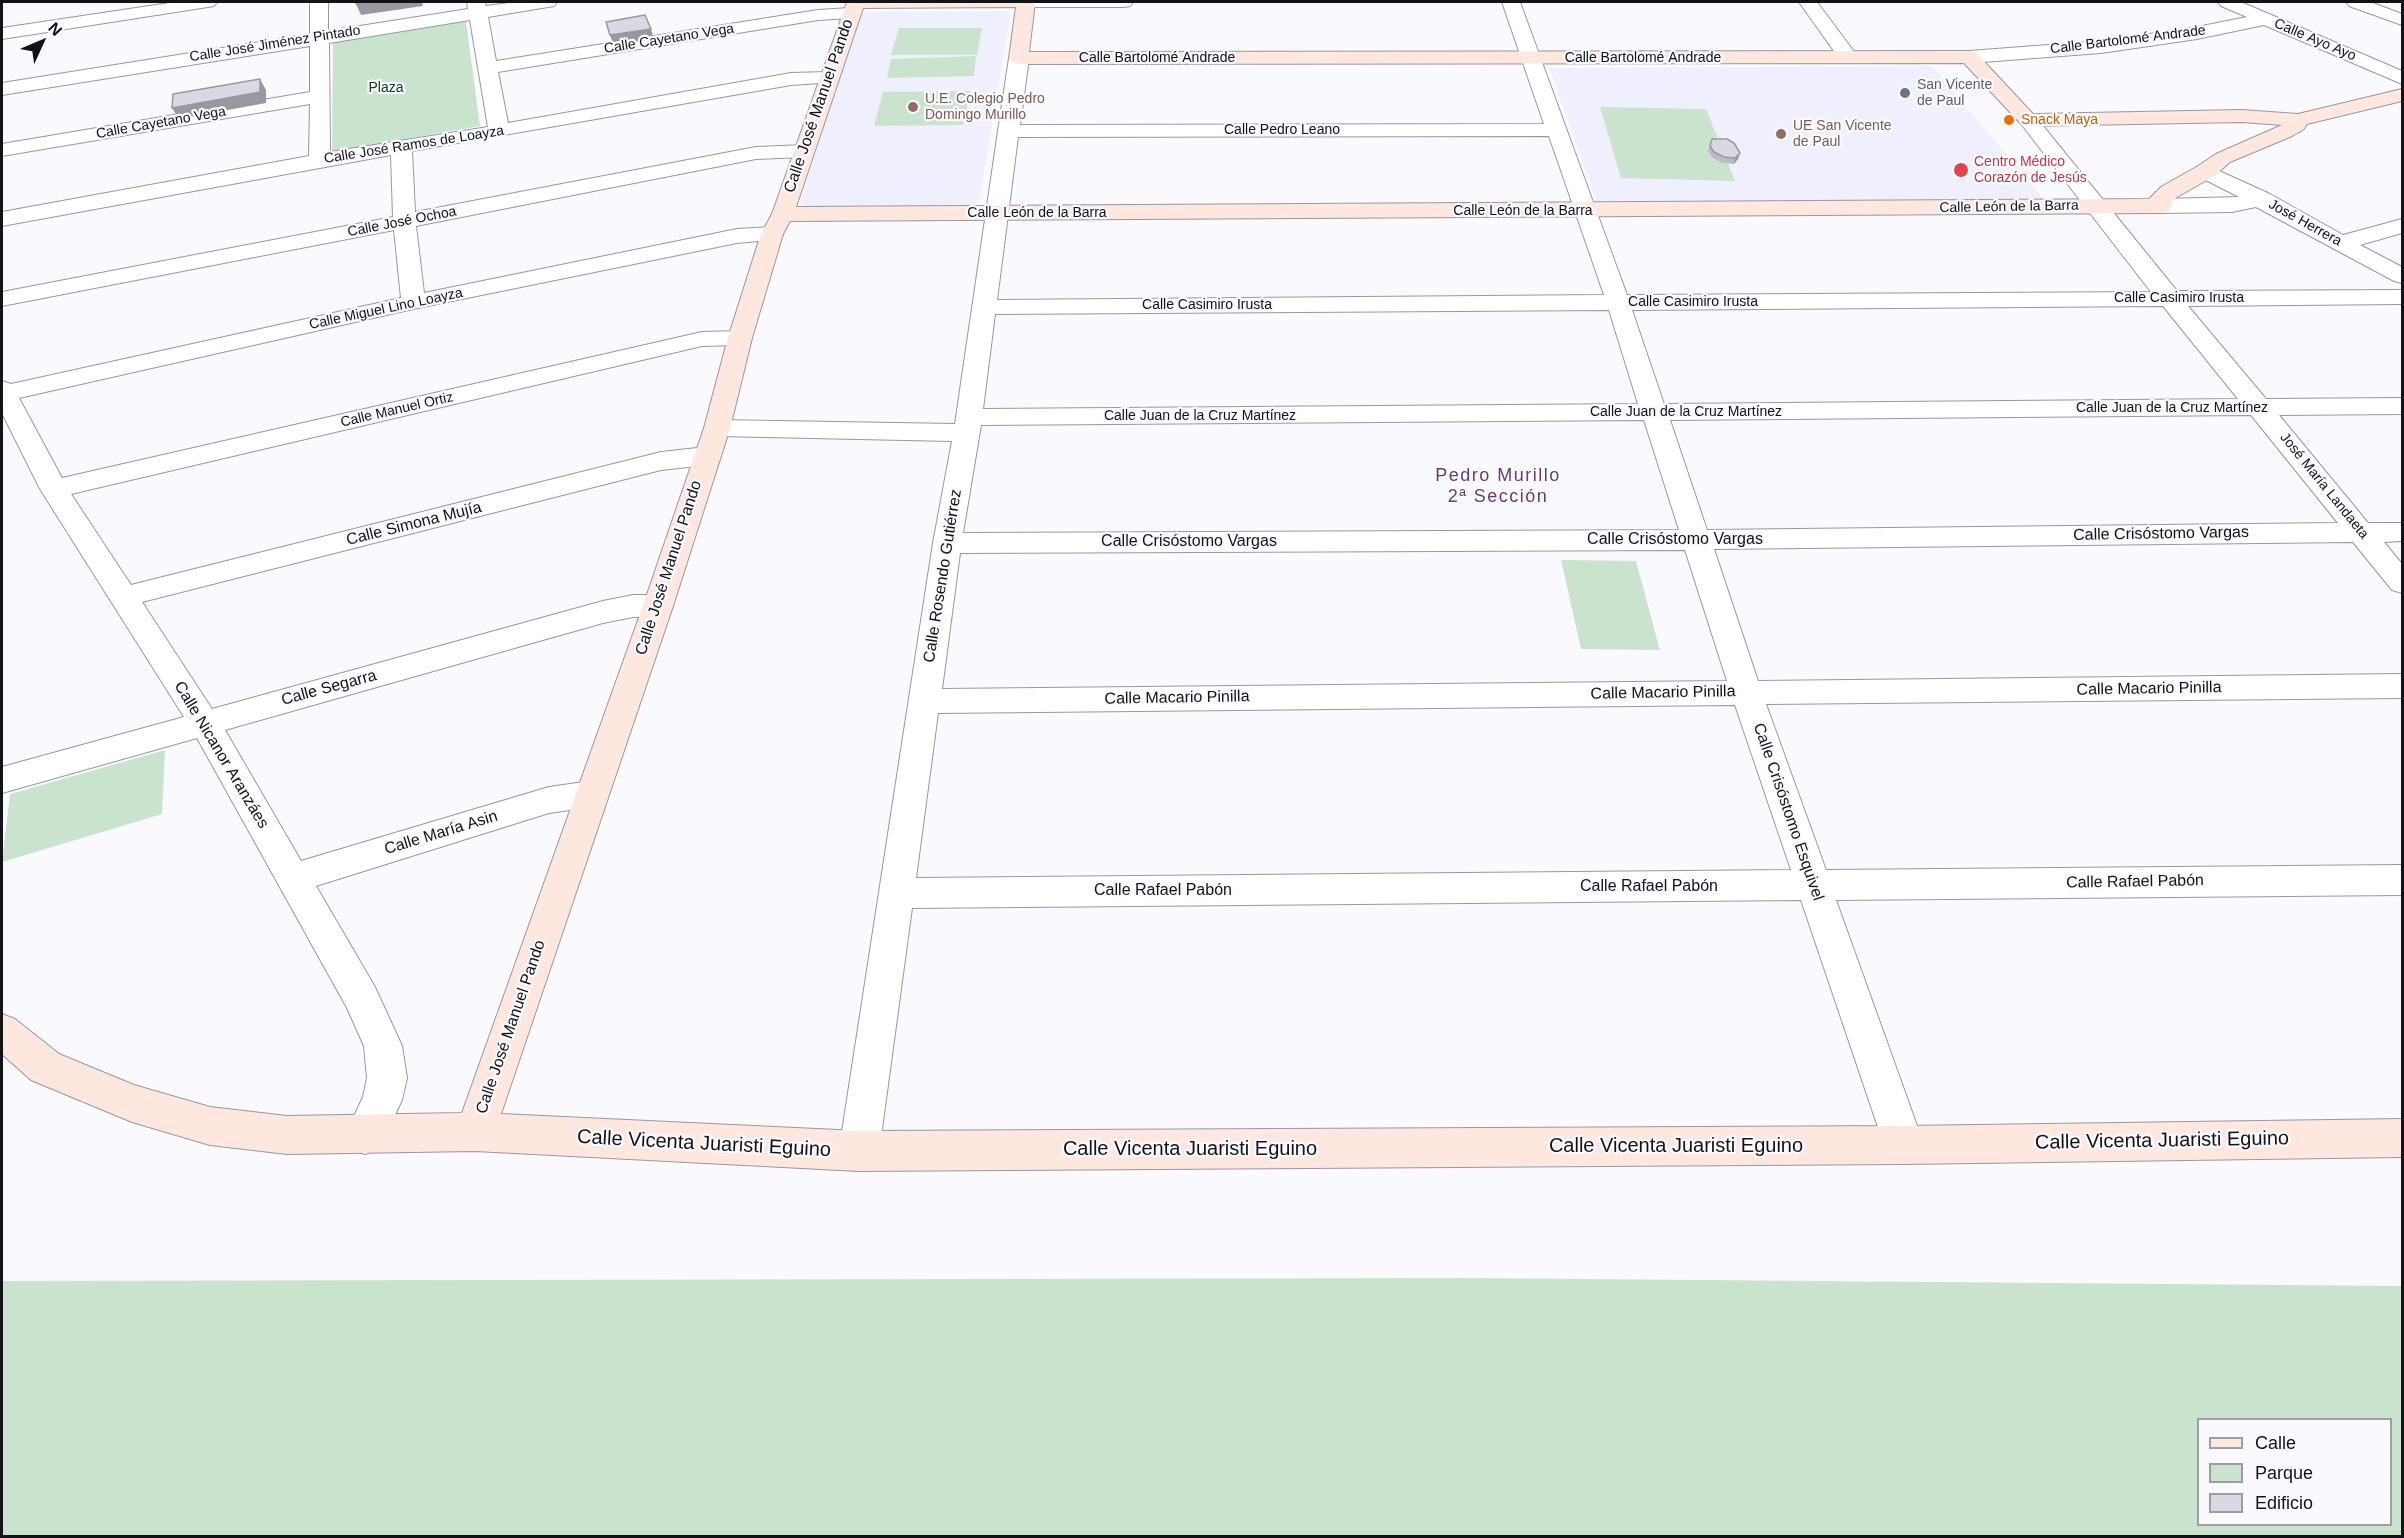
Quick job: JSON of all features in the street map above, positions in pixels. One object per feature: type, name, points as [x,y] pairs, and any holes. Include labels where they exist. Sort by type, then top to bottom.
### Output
[{"type":"street","points":[[2,34],[208,2]]},
{"type":"street","points":[[319,2],[320,160]]},
{"type":"street","name":"Calle José Jiménez Pintado","points":[[2,88],[319,36],[477,7],[548,2]]},
{"type":"street","name":"Calle Rosendo Gutiérrez","points":[[859,1151],[946,543],[968,425],[1027,2]]},
{"type":"street","points":[[854,6],[1124,2]]},
{"type":"street","name":"Calle Crisóstomo Esquivel","points":[[1511,2],[1618,302],[1694,540],[1904,1145]]},
{"type":"street","points":[[1808,2],[1848,57]]},
{"type":"street","name":"Calle Ayo Ayo","points":[[2227,2],[2403,78]]},
{"type":"street","points":[[2355,2],[2403,20]]},
{"type":"street","name":"Calle Cayetano Vega","points":[[488,68],[818,15],[854,6]]},
{"type":"street","name":"Calle José Manuel Pando","points":[[476,1132],[591,794],[658,606],[717,428],[740,338],[854,6]]},
{"type":"street","points":[[477,7],[499,131]]},
{"type":"street","name":"Calle Bartolomé Andrade","points":[[1019,58],[1969,57],[2101,47],[2215,30],[2265,19]]},
{"type":"street","name":"José María Landaeta","points":[[1969,57],[2028,120],[2094,206],[2172,298],[2403,583]]},
{"type":"street","name":"Calle José Ramos de Loayza","points":[[2,219],[320,160],[791,79],[828,78]]},
{"type":"street","points":[[2028,120],[2242,116],[2298,120],[2403,95]]},
{"type":"street","name":"Calle Cayetano Vega","points":[[2,150],[320,96]]},
{"type":"street","points":[[2161,206],[2160,200],[2169,192],[2206,171],[2223,158],[2297,125],[2298,120]]},
{"type":"street","name":"Calle Pedro Leano","points":[[1008,131],[1556,129]]},
{"type":"street","points":[[401,146],[404,222],[413,302]]},
{"type":"street","name":"Calle José Ochoa","points":[[2,299],[756,153],[804,151]]},
{"type":"street","name":"José Herrera","points":[[2206,171],[2403,276]]},
{"type":"street","name":"Calle León de la Barra","points":[[778,224],[996,214],[2161,206],[2232,205],[2262,199]]},
{"type":"street","name":"Calle Miguel Lino Loayza","points":[[2,392],[413,302],[737,236],[778,224]]},
{"type":"street","points":[[2342,243],[2403,226]]},
{"type":"street","name":"Calle Casimiro Irusta","points":[[984,307],[2403,297]]},
{"type":"street","name":"Calle Manuel Ortiz","points":[[54,489],[702,339],[740,338]]},
{"type":"street","name":"Calle Nicanor Aranzáes","points":[[2,392],[54,489],[204,722],[362,999],[383,1046],[387,1078],[382,1100],[365,1135]]},
{"type":"street","name":"Calle Juan de la Cruz Martínez","points":[[717,428],[1653,412],[2403,406]]},
{"type":"street","name":"Calle Simona Mujía","points":[[123,597],[661,461],[706,456]]},
{"type":"street","name":"Calle Crisóstomo Vargas","points":[[946,543],[1694,540],[2403,532]]},
{"type":"street","name":"Calle Segarra","points":[[2,780],[603,612],[633,606],[658,606]]},
{"type":"street","name":"Calle Macario Pinilla","points":[[924,701],[2403,686]]},
{"type":"street","name":"Calle María Asin","points":[[293,878],[549,800],[591,794]]},
{"type":"street","name":"Calle Rafael Pabón","points":[[896,893],[2403,880]]},
{"type":"street","name":"Calle Vicenta Juaristi Eguino","points":[[2,1031],[45,1067],[132,1102],[210,1126],[287,1135],[476,1132],[859,1151],[1904,1145],[2403,1138]]},
{"type":"shaded area","name":"U.E. Colegio Pedro Domingo Murillo","points":[[1011,11],[979,202],[971,206],[814,209],[800,204],[860,12]]},
{"type":"shaded area","name":"UE San Vicente de Paul","points":[[1932,66],[2044,200],[1597,203],[1549,68]]},
{"type":"green space","name":"Plaza","points":[[466,21],[480,126],[332,152],[333,41]]},
{"type":"green space","points":[[899,28],[982,28],[977,55],[891,55]]},
{"type":"green space","points":[[976,56],[974,76],[887,78],[891,59]]},
{"type":"green space","points":[[970,91],[963,125],[874,126],[883,92]]},
{"type":"green space","points":[[1600,107],[1706,109],[1735,181],[1621,178]]},
{"type":"green space","points":[[1561,560],[1636,561],[1660,650],[1581,649]]},
{"type":"green space","points":[[165,750],[162,814],[2,862],[10,794]]},
{"type":"green space","points":[[1466,1278],[2402,1286],[2402,1536],[2,1536],[2,1281]]},
{"type":"building","points":[[645,15],[651,29],[610,35],[606,22]]},
{"type":"building","points":[[260,79],[260,92],[172,108],[173,94]]},
{"type":"building","points":[[1712,139],[1727,139],[1734,143],[1740,153],[1735,158],[1724,157],[1714,152],[1710,146]]},
{"type":"place","name":"San Vicente de Paul","points":[[1905,93]]},
{"type":"place","name":"U.E. Colegio Pedro Domingo Murillo","points":[[913,107]]},
{"type":"place","name":"Snack Maya","points":[[2009,120]]},
{"type":"place","name":"UE San Vicente de Paul","points":[[1781,134]]},
{"type":"place","name":"Centro Médico Corazón de Jesús","points":[[1961,170]]},
{"type":"district","name":"Pedro Murillo 2ª Sección","points":[[1498,486]]}]
